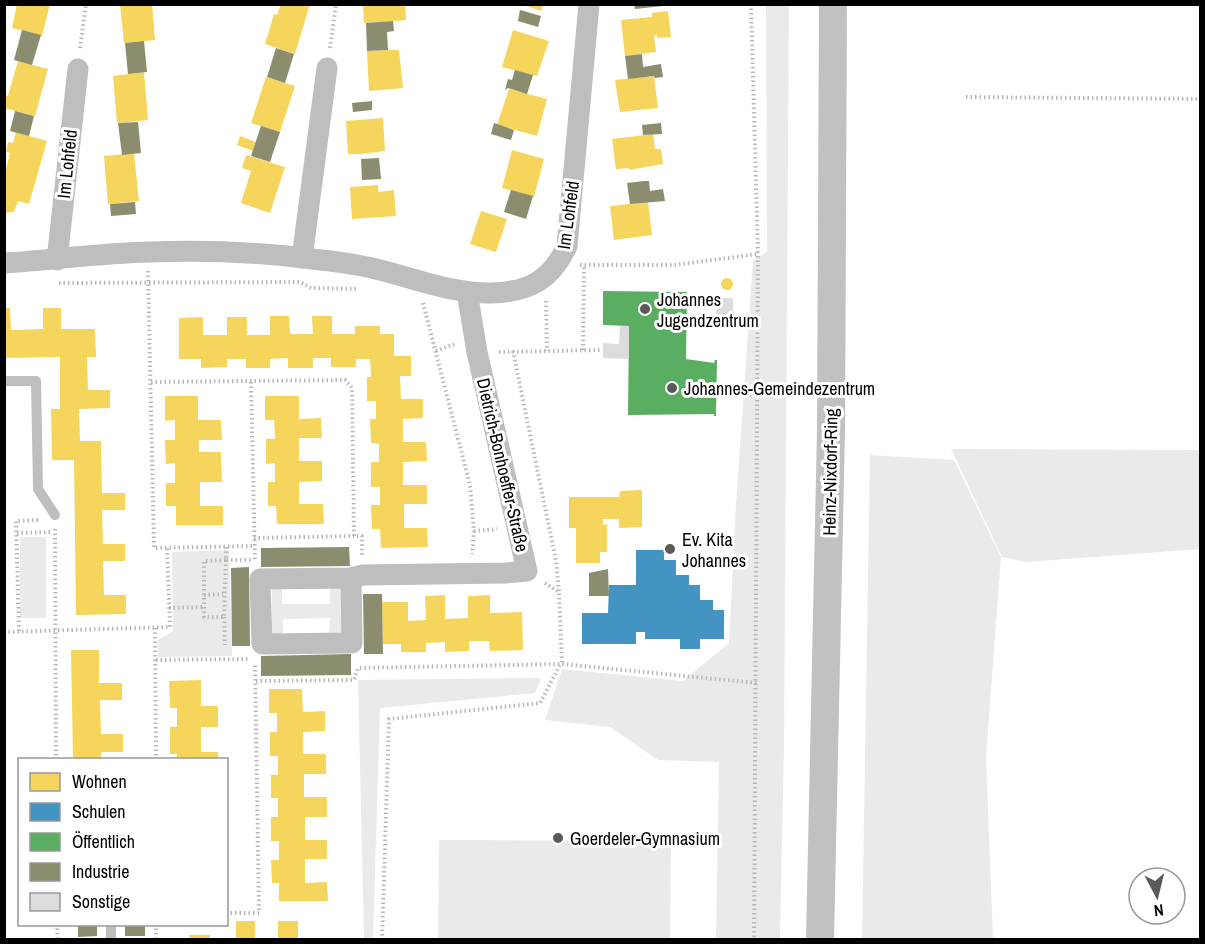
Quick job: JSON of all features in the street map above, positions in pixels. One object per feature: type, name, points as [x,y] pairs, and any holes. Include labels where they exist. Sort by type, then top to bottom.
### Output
[{"type":"main road","name":"Heinz-Nixdorf-Ring","points":[[820,939],[831,430],[833,4]]},
{"type":"street","name":"Im Lohfeld","points":[[4,263],[148,252],[205,251],[302,258],[375,268],[467,292],[492,293],[521,290],[537,282],[558,264],[567,246],[589,4]]},
{"type":"street","points":[[302,258],[327,68]]},
{"type":"street","name":"Im Lohfeld","points":[[57,260],[78,69]]},
{"type":"street","name":"Dietrich-Bonhoeffer-Straße","points":[[257,569],[357,576],[527,571],[477,352],[467,292]]},
{"type":"street","points":[[257,569],[262,644],[352,643],[357,576]]},
{"type":"lane","points":[[4,381],[36,381],[38,489],[55,517]]},
{"type":"path","points":[[78,69],[86,4]]},
{"type":"path","points":[[327,68],[336,4]]},
{"type":"path","points":[[751,4],[758,254],[754,939]]},
{"type":"path","points":[[966,97],[1200,99]]},
{"type":"path","points":[[148,252],[154,548],[255,546]]},
{"type":"path","points":[[558,264],[674,265],[758,254]]},
{"type":"path","points":[[583,350],[584,265]]},
{"type":"path","points":[[52,283],[300,282],[311,288],[366,290]]},
{"type":"path","points":[[537,282],[546,300],[547,351]]},
{"type":"path","points":[[429,283],[420,291],[470,485],[474,531],[471,573]]},
{"type":"path","points":[[477,352],[600,350]]},
{"type":"path","points":[[382,939],[389,719],[540,703],[561,664],[556,561],[513,351]]},
{"type":"path","points":[[152,382],[345,380],[352,388],[354,536]]},
{"type":"path","points":[[224,617],[204,617],[204,561],[226,560],[257,569],[254,538],[251,382]]},
{"type":"path","points":[[19,631],[16,520],[55,517],[56,758]]},
{"type":"path","points":[[17,533],[55,532]]},
{"type":"path","points":[[254,538],[362,536],[357,576]]},
{"type":"path","points":[[4,632],[170,627],[167,547]]},
{"type":"path","points":[[225,645],[226,547]]},
{"type":"path","points":[[527,571],[559,592]]},
{"type":"path","points":[[204,594],[224,594]]},
{"type":"path","points":[[170,608],[204,608]]},
{"type":"path","points":[[155,628],[156,758]]},
{"type":"path","points":[[156,660],[255,659],[259,913],[228,913]]},
{"type":"path","points":[[256,681],[354,680],[358,668],[561,664],[757,683]]},
{"type":"shaded area","points":[[766,5],[789,5],[784,746],[780,939],[716,939],[719,762],[658,760],[610,727],[545,720],[562,669],[683,681],[729,643],[753,260],[767,252]]},
{"type":"shaded area","points":[[951,449],[1200,450],[1200,549],[1026,562],[1002,557]]},
{"type":"shaded area","points":[[870,455],[954,460],[1001,557],[986,757],[993,939],[862,939]]},
{"type":"shaded area","points":[[20,537],[46,537],[46,618],[20,618]]},
{"type":"shaded area","points":[[229,550],[232,656],[158,657],[158,640],[173,631],[172,552]]},
{"type":"shaded area","points":[[282,588],[282,604],[330,604],[330,588],[341,588],[342,633],[329,633],[330,618],[283,619],[283,634],[272,634],[272,589]]},
{"type":"shaded area","points":[[541,678],[535,693],[380,708],[373,939],[364,939],[358,680]]},
{"type":"shaded area","points":[[439,840],[671,841],[670,939],[438,939]]},
{"type":"building: Wohnen","points":[[17,4],[50,4],[42,36],[12,28]]},
{"type":"building: Wohnen","points":[[120,4],[152,4],[155,40],[124,43]]},
{"type":"building: Wohnen","points":[[281,4],[310,4],[295,54],[265,44],[274,14],[277,15]]},
{"type":"building: Wohnen","points":[[363,4],[405,4],[406,20],[364,23]]},
{"type":"building: Wohnen","points":[[521,4],[543,4],[541,11]]},
{"type":"building: Wohnen","points":[[668,11],[671,37],[657,38],[657,35],[654,36],[656,52],[625,56],[621,20],[652,17],[652,13]]},
{"type":"building: Wohnen","points":[[513,30],[549,41],[537,76],[502,67]]},
{"type":"building: Wohnen","points":[[399,50],[403,88],[369,91],[367,51]]},
{"type":"building: Wohnen","points":[[18,61],[48,69],[35,116],[4,108],[4,95],[8,96]]},
{"type":"building: Wohnen","points":[[144,72],[148,120],[117,123],[113,76]]},
{"type":"building: Wohnen","points":[[654,76],[658,108],[620,112],[615,80]]},
{"type":"building: Wohnen","points":[[266,77],[295,86],[280,132],[251,123]]},
{"type":"building: Wohnen","points":[[509,89],[547,99],[537,136],[497,125]]},
{"type":"building: Wohnen","points":[[383,118],[385,151],[348,154],[346,121]]},
{"type":"building: Wohnen","points":[[16,132],[47,141],[29,204],[18,201],[14,212],[4,213],[4,177],[10,153],[6,152],[8,142],[13,143]]},
{"type":"building: Wohnen","points":[[653,134],[655,149],[661,149],[663,164],[629,170],[629,168],[616,169],[612,139]]},
{"type":"building: Wohnen","points":[[240,136],[256,142],[253,151],[237,145]]},
{"type":"building: Wohnen","points":[[512,150],[544,159],[534,197],[502,188]]},
{"type":"building: Wohnen","points":[[134,153],[139,201],[108,204],[104,156]]},
{"type":"building: Wohnen","points":[[246,155],[285,167],[270,213],[241,203],[251,171],[242,168]]},
{"type":"building: Wohnen","points":[[378,185],[378,192],[394,190],[396,216],[352,219],[350,187]]},
{"type":"building: Wohnen","points":[[648,202],[652,235],[614,240],[610,206]]},
{"type":"building: Wohnen","points":[[481,211],[507,219],[496,252],[470,244]]},
{"type":"building: Wohnen","points":[[729,278],[733,284],[729,290],[725,290],[721,282]]},
{"type":"building: Wohnen","points":[[4,308],[10,308],[11,330],[43,329],[43,308],[61,308],[61,329],[95,329],[96,357],[87,357],[88,390],[110,390],[110,408],[79,409],[80,441],[101,441],[102,493],[125,493],[125,510],[102,510],[103,544],[125,544],[125,561],[103,561],[104,595],[126,595],[126,614],[76,615],[74,460],[52,460],[51,409],[60,409],[60,357],[4,358]]},
{"type":"building: Wohnen","points":[[270,316],[289,316],[290,334],[313,334],[312,316],[332,316],[332,334],[355,334],[355,326],[380,326],[380,334],[394,334],[394,356],[411,356],[411,376],[400,376],[401,399],[423,399],[423,418],[403,419],[403,442],[426,442],[427,461],[403,462],[403,485],[427,485],[427,504],[404,504],[404,528],[427,528],[428,547],[381,548],[380,529],[372,529],[371,505],[380,505],[380,487],[371,487],[371,462],[379,462],[379,444],[371,443],[370,419],[376,419],[376,401],[367,401],[367,377],[371,377],[370,359],[356,359],[356,367],[331,367],[331,358],[313,358],[313,368],[288,368],[288,358],[270,359],[270,368],[246,368],[246,359],[227,359],[227,367],[201,368],[201,359],[179,359],[179,318],[203,317],[203,335],[227,335],[227,317],[247,317],[247,335],[270,335]]},
{"type":"building: Wohnen","points":[[165,396],[198,396],[198,420],[221,420],[222,440],[199,440],[199,452],[221,452],[222,482],[200,482],[200,506],[223,506],[223,525],[176,525],[176,506],[166,506],[166,483],[175,483],[175,463],[166,464],[165,440],[175,440],[175,420],[165,421]]},
{"type":"building: Wohnen","points":[[265,396],[299,396],[299,419],[321,418],[322,438],[299,438],[299,461],[322,461],[322,481],[299,482],[299,504],[323,504],[324,524],[277,524],[276,506],[268,506],[268,482],[275,482],[275,463],[266,464],[266,439],[275,439],[274,420],[265,420]]},
{"type":"building: Wohnen","points":[[642,490],[642,527],[619,528],[619,519],[603,519],[603,525],[607,524],[607,552],[600,552],[600,563],[576,563],[576,528],[569,528],[569,497],[619,497],[620,491]]},
{"type":"building: Wohnen","points":[[445,595],[445,619],[468,618],[468,596],[490,595],[490,613],[522,612],[523,650],[490,651],[489,641],[469,641],[469,651],[445,652],[445,642],[426,643],[426,652],[401,652],[401,644],[383,644],[382,602],[408,602],[408,621],[426,620],[425,596]]},
{"type":"building: Wohnen","points":[[71,650],[99,650],[99,683],[122,683],[122,700],[100,700],[101,734],[123,734],[123,752],[101,752],[101,758],[73,758]]},
{"type":"building: Wohnen","points":[[201,680],[201,706],[218,706],[218,727],[201,727],[201,752],[218,752],[218,758],[177,758],[177,754],[170,754],[170,727],[177,727],[177,708],[170,708],[169,681]]},
{"type":"building: Wohnen","points":[[269,689],[302,689],[303,712],[325,711],[325,731],[303,732],[303,754],[326,754],[326,774],[304,774],[304,797],[327,797],[327,817],[305,817],[305,840],[327,840],[327,859],[305,859],[305,883],[327,882],[328,901],[279,901],[279,883],[272,883],[271,860],[279,860],[279,841],[271,841],[271,817],[278,817],[278,798],[271,798],[271,775],[278,775],[278,756],[270,756],[270,732],[277,732],[277,713],[269,713]]},
{"type":"building: Wohnen","points":[[236,921],[255,921],[255,939],[236,939]]},
{"type":"building: Wohnen","points":[[278,921],[298,921],[298,939],[278,939]]},
{"type":"building: Wohnen","points":[[189,935],[210,935],[210,939],[190,939]]},
{"type":"building: Schulen","points":[[636,550],[664,550],[664,560],[676,560],[676,575],[689,575],[689,585],[700,585],[700,600],[713,600],[713,610],[724,610],[724,639],[700,639],[700,649],[680,649],[680,639],[645,639],[645,632],[636,632],[636,644],[582,644],[582,613],[608,613],[609,585],[636,585]]},
{"type":"building: Öffentlich","points":[[603,291],[687,292],[686,359],[714,363],[717,360],[716,416],[714,414],[628,415],[629,326],[603,325]]},
{"type":"building: Industrie","points":[[634,4],[663,4],[663,6],[635,9]]},
{"type":"building: Industrie","points":[[520,10],[541,16],[538,27],[518,21]]},
{"type":"building: Industrie","points":[[393,21],[394,31],[387,32],[388,50],[367,51],[366,23]]},
{"type":"building: Industrie","points":[[22,30],[41,35],[32,65],[14,60]]},
{"type":"building: Industrie","points":[[144,41],[147,72],[128,74],[125,43]]},
{"type":"building: Industrie","points":[[276,48],[294,54],[285,83],[267,77]]},
{"type":"building: Industrie","points":[[642,54],[643,67],[661,64],[663,77],[628,79],[625,56]]},
{"type":"building: Industrie","points":[[515,70],[533,75],[527,94],[508,88],[505,90],[508,79],[512,80]]},
{"type":"building: Industrie","points":[[372,101],[372,110],[353,112],[352,103]]},
{"type":"building: Industrie","points":[[15,111],[34,116],[29,136],[10,131]]},
{"type":"building: Industrie","points":[[138,122],[141,153],[122,155],[118,123]]},
{"type":"building: Industrie","points":[[494,123],[514,130],[511,140],[491,134]]},
{"type":"building: Industrie","points":[[661,123],[662,134],[643,135],[642,125]]},
{"type":"building: Industrie","points":[[261,126],[280,132],[270,162],[251,156]]},
{"type":"building: Industrie","points":[[379,158],[381,179],[362,180],[361,159]]},
{"type":"building: Industrie","points":[[649,181],[650,191],[663,189],[665,201],[630,204],[627,183]]},
{"type":"building: Industrie","points":[[511,190],[533,196],[526,219],[504,212]]},
{"type":"building: Industrie","points":[[135,202],[136,214],[111,216],[110,204]]},
{"type":"building: Industrie","points":[[349,547],[350,566],[261,567],[261,548]]},
{"type":"building: Industrie","points":[[249,567],[250,646],[232,646],[231,568]]},
{"type":"building: Industrie","points":[[608,569],[609,596],[589,596],[589,573]]},
{"type":"building: Industrie","points":[[363,594],[382,594],[383,654],[364,654]]},
{"type":"building: Industrie","points":[[351,654],[351,675],[261,676],[261,656]]},
{"type":"building: Industrie","points":[[78,926],[97,926],[97,936],[78,937]]},
{"type":"building: Industrie","points":[[125,926],[145,926],[145,936],[125,936]]},
{"type":"building: Sonstige","points":[[716,298],[733,298],[733,318],[716,318]]},
{"type":"building: Sonstige","points":[[620,326],[629,326],[629,359],[603,358],[603,343],[619,344]]},
{"type":"place","name":"Johannes Jugendzentrum","points":[[645,309]]},
{"type":"place","name":"Johannes-Gemeindezentrum","points":[[672,388]]},
{"type":"place","name":"Ev. Kita Johannes","points":[[670,549]]},
{"type":"place","name":"Goerdeler-Gymnasium","points":[[558,838]]}]
